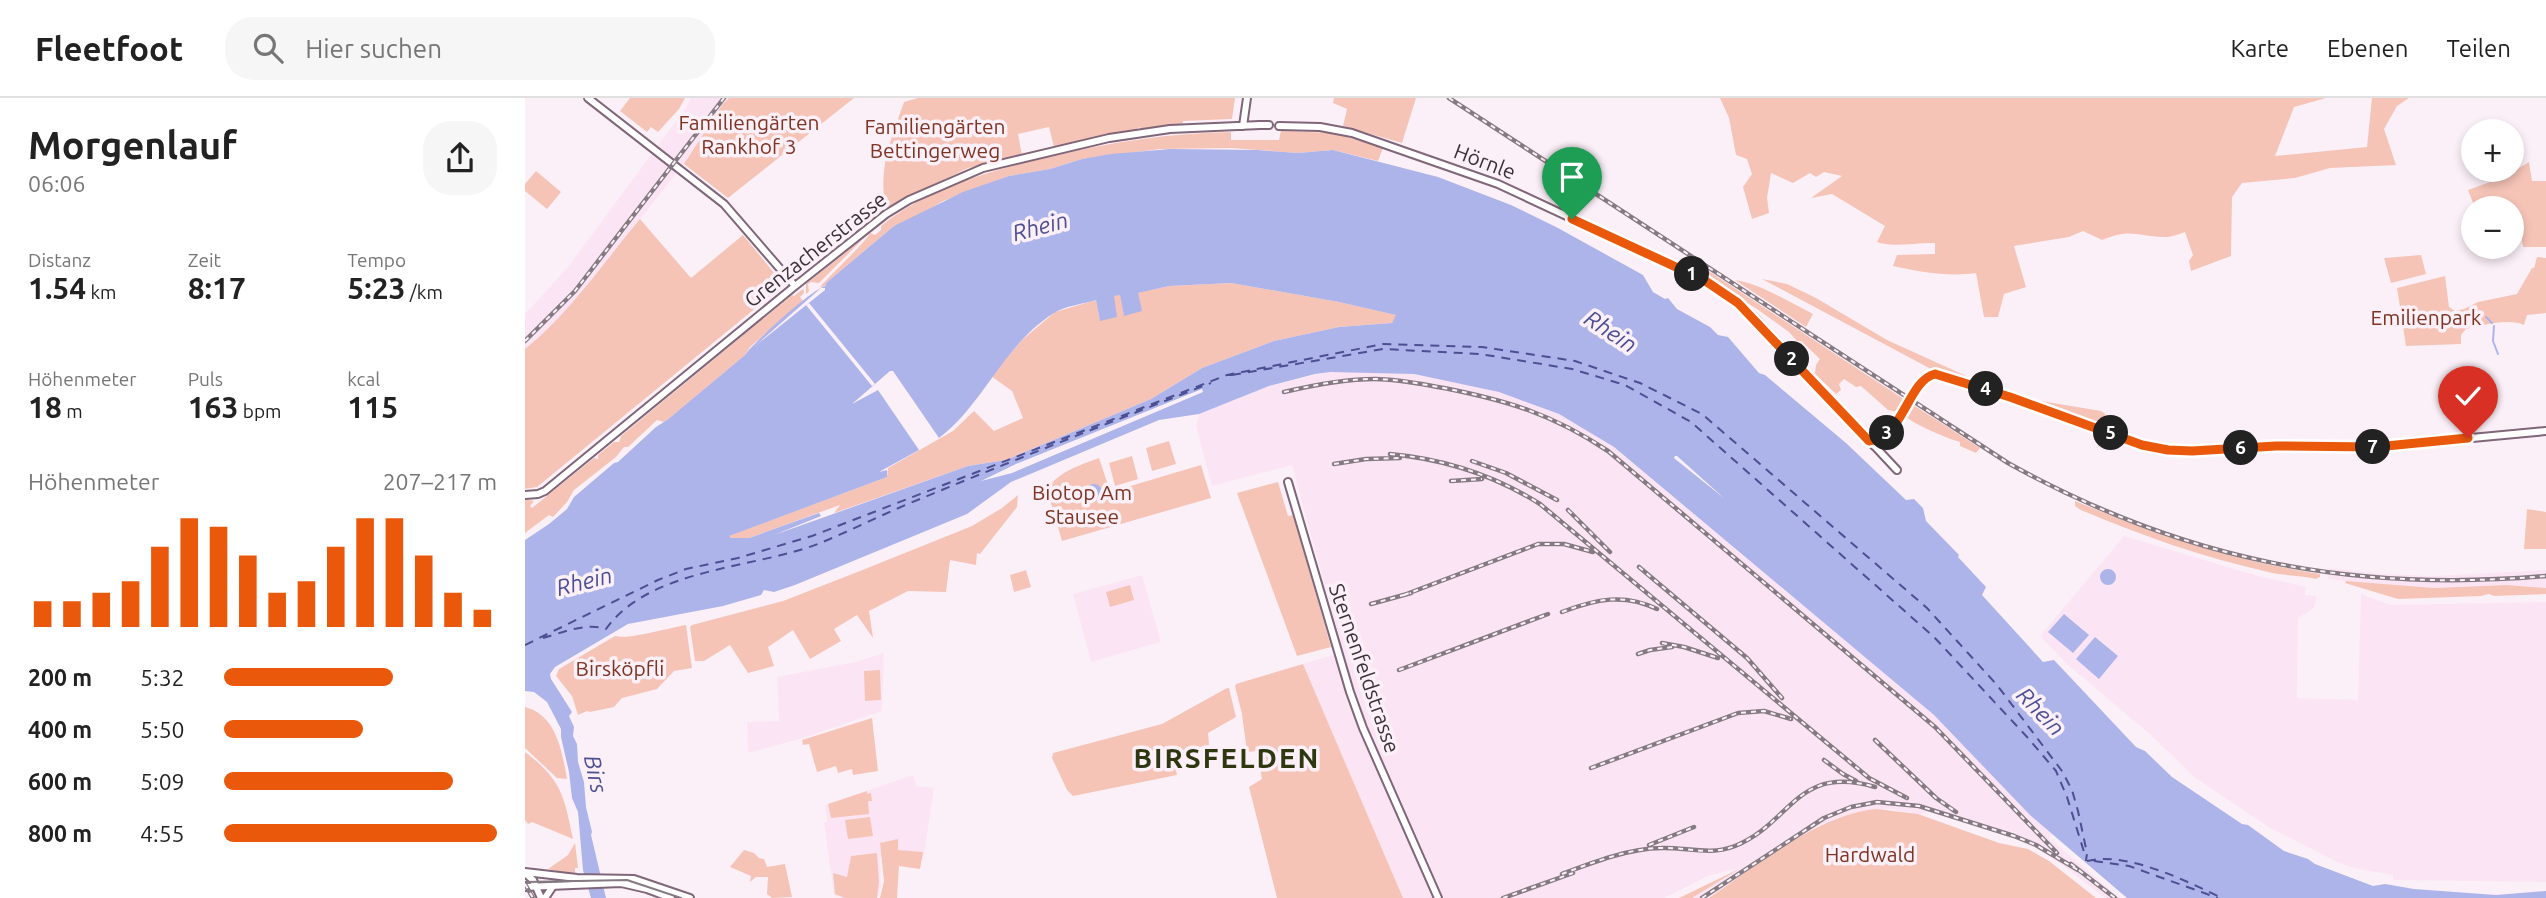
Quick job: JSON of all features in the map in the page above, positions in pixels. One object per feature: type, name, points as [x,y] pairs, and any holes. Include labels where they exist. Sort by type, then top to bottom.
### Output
[{"type":"main road","points":[[588,98],[724,204],[795,286]]},
{"type":"main road","points":[[1243,126],[1247,98]]},
{"type":"main road","name":"Grenzacherstrasse","points":[[525,495],[545,491],[892,209],[971,172],[1139,132],[1265,125]]},
{"type":"main road","name":"Hörnle","points":[[1279,126],[1320,127],[1352,133],[1463,170],[1704,280],[1754,317],[1897,470]]},
{"type":"main road","points":[[1872,443],[1887,435],[1928,376],[1942,374],[2142,445],[2168,450],[2276,446],[2376,447],[2546,431]]},
{"type":"main road","points":[[1887,435],[1887,460]]},
{"type":"main road","name":"Sternenfeldstrasse","points":[[1288,482],[1354,704],[1438,898]]},
{"type":"main road","points":[[525,872],[581,881]]},
{"type":"main road","points":[[525,872],[532,878],[543,898],[553,886]]},
{"type":"main road","points":[[525,887],[634,879],[690,898]]},
{"type":"main road","points":[[606,880],[633,885],[671,898]]},
{"type":"shaded area","points":[[691,98],[729,98],[684,164],[572,305],[525,349],[525,314],[568,267]]},
{"type":"shaded area","points":[[1330,371],[1414,374],[1499,392],[1559,414],[1594,433],[1934,715],[2052,835],[2049,838],[2120,898],[2105,898],[2030,844],[1930,812],[1918,814],[1889,809],[1865,810],[1845,815],[1817,827],[1709,898],[1692,898],[1736,869],[1708,876],[1664,898],[1403,898],[1303,664],[1343,652],[1292,465],[1212,486],[1196,426],[1199,414],[1269,386]]},
{"type":"shaded area","points":[[2124,536],[2255,575],[2306,587],[2305,595],[2317,596],[2314,608],[2298,618],[2297,698],[2358,700],[2361,594],[2390,605],[2546,602],[2546,882],[2393,880],[2393,875],[2353,868],[2335,861],[2270,828],[2194,777],[2152,736],[2068,665],[2040,636]]},
{"type":"shaded area","points":[[2329,568],[2431,576],[2546,570],[2546,588],[2507,585],[2434,588],[2370,584],[2328,579]]},
{"type":"shaded area","points":[[1142,575],[1161,642],[1091,662],[1073,594]]},
{"type":"shaded area","points":[[884,653],[882,711],[748,753],[747,722],[779,721],[777,677],[855,662]]},
{"type":"shaded area","points":[[913,775],[917,786],[934,788],[923,861],[880,857],[881,886],[878,898],[842,898],[834,895],[824,823],[827,822],[825,805]]},
{"type":"green space","points":[[630,98],[685,98],[679,109],[658,132],[651,127],[647,132],[620,111]]},
{"type":"green space","name":"Familiengärten Rankhof 3","points":[[729,98],[854,98],[728,198],[684,164]]},
{"type":"green space","name":"Familiengärten Bettingerweg","points":[[918,98],[1235,98],[1232,119],[1183,121],[1182,124],[1141,129],[1139,127],[1054,147],[1049,127],[1018,134],[1022,155],[968,168],[886,206],[883,180],[891,141],[904,102]]},
{"type":"green space","points":[[1334,98],[1416,98],[1402,143],[1343,126],[1347,109],[1333,103]]},
{"type":"green space","points":[[1720,98],[2326,98],[2294,107],[2275,156],[2367,147],[2372,98],[2409,98],[2397,106],[2384,129],[2396,165],[2330,168],[2295,178],[2242,183],[2232,197],[2231,256],[2191,271],[2189,261],[2193,255],[2185,232],[2166,237],[2127,234],[2102,240],[2083,231],[2069,237],[2014,246],[2026,287],[2004,294],[1998,317],[1984,317],[1976,273],[1945,274],[1893,266],[1897,255],[1935,254],[1935,243],[1897,245],[1877,242],[1885,226],[1832,194],[1811,198],[1842,176],[1824,172],[1816,177],[1810,173],[1793,183],[1771,173],[1767,198],[1769,213],[1752,219],[1743,187],[1752,174],[1747,159],[1736,155],[1729,118]]},
{"type":"green space","points":[[1282,126],[1285,126],[1285,131],[1334,133],[1383,148],[1378,161],[1333,150],[1297,153],[1231,148],[1160,149],[1082,159],[1050,169],[1009,176],[943,201],[911,220],[894,226],[826,283],[826,286],[820,287],[870,233],[875,235],[881,230],[881,226],[920,200],[962,182],[1052,156],[1141,139],[1231,132],[1231,140],[1279,140]]},
{"type":"green space","points":[[2529,162],[2532,181],[2546,181],[2546,247],[2524,247],[2524,196],[2470,196],[2468,190],[2490,182],[2524,182],[2524,165]]},
{"type":"green space","points":[[536,171],[561,192],[547,209],[525,191],[525,184]]},
{"type":"green space","points":[[640,219],[691,278],[743,235],[784,285],[537,487],[525,489],[525,349],[572,303]]},
{"type":"green space","points":[[865,237],[819,283],[808,284],[809,291],[806,294],[806,284]]},
{"type":"green space","points":[[2421,255],[2426,274],[2391,283],[2384,258]]},
{"type":"green space","name":"Emilienpark","points":[[2537,257],[2546,258],[2546,313],[2527,315],[2524,325],[2503,322],[2466,329],[2461,335],[2461,344],[2406,346],[2397,288],[2445,276],[2449,307],[2455,311],[2478,302],[2517,294],[2534,268]]},
{"type":"green space","points":[[1704,268],[1905,400],[1897,412],[1888,410],[1861,386],[1856,387],[1844,379],[1839,384],[1841,390],[1836,394],[1815,374],[1820,359],[1801,341],[1797,341],[1757,309],[1700,274]]},
{"type":"green space","points":[[1762,279],[1787,284],[1887,340],[1995,389],[1931,369]]},
{"type":"green space","points":[[1735,280],[1764,289],[1813,314],[1806,327]]},
{"type":"green space","points":[[1231,283],[1397,315],[1392,323],[1339,327],[1274,341],[1202,368],[1151,399],[1006,460],[968,466],[834,513],[840,505],[749,538],[728,536],[887,477],[888,468],[953,431],[974,411],[994,431],[1023,418],[1012,391],[991,376],[1022,340],[1055,312],[1096,300],[1100,320],[1113,296],[1120,294],[1124,315],[1137,293],[1169,286]]},
{"type":"green space","points":[[803,287],[804,293],[800,297],[803,301],[750,347],[745,355],[667,420],[657,420],[628,447],[624,447],[616,457],[574,490],[553,517],[549,515],[525,533],[525,499],[534,501],[530,506],[532,508],[594,458],[598,459],[598,455],[614,442],[619,442],[621,436]]},
{"type":"green space","points":[[2029,399],[2101,411],[2106,419],[2099,424]]},
{"type":"green space","points":[[1912,405],[1980,448],[1976,453],[1960,446],[1960,442],[1911,420],[1907,417]]},
{"type":"green space","points":[[1169,441],[1176,464],[1152,471],[1146,448]]},
{"type":"green space","points":[[1132,456],[1138,479],[1115,486],[1109,463]]},
{"type":"green space","name":"Biotop Am Stausee","points":[[1099,458],[1111,491],[1125,487],[1130,503],[1127,487],[1201,465],[1211,498],[1062,541],[1048,493],[1050,486],[1068,471]]},
{"type":"green space","points":[[1278,482],[1288,516],[1293,515],[1331,647],[1297,656],[1237,493]]},
{"type":"green space","points":[[1018,495],[1017,507],[980,554],[977,553],[976,565],[950,560],[946,592],[908,591],[869,611],[873,638],[857,615],[834,629],[841,641],[810,659],[793,630],[768,647],[774,666],[748,673],[730,645],[704,661],[695,661],[690,627],[692,625],[783,601],[860,571],[972,526]]},
{"type":"green space","points":[[2075,501],[2195,545],[2257,562],[2320,574],[2320,577],[2316,579],[2274,573],[2196,553],[2081,510],[2075,506]]},
{"type":"green space","points":[[2527,509],[2546,512],[2546,549],[2524,549]]},
{"type":"green space","points":[[1026,570],[1031,587],[1014,592],[1010,575]]},
{"type":"green space","points":[[2345,583],[2434,588],[2507,585],[2546,588],[2546,594],[2398,599]]},
{"type":"green space","points":[[1130,585],[1134,600],[1110,607],[1106,592]]},
{"type":"green space","name":"Birsköpfli","points":[[686,625],[692,668],[674,671],[657,689],[622,698],[614,707],[578,715],[572,696],[556,676],[559,669],[615,636],[639,635]]},
{"type":"green space","points":[[1303,664],[1403,898],[1277,898],[1249,787],[1262,779],[1257,751],[1247,752],[1235,686]]},
{"type":"green space","points":[[880,670],[881,700],[865,701],[864,671]]},
{"type":"green space","points":[[1227,688],[1236,717],[1208,733],[1209,745],[1177,752],[1178,760],[1174,761],[1177,775],[1073,796],[1067,790],[1052,758],[1053,753],[1162,724]]},
{"type":"green space","name":"Birsköpfli","points":[[525,707],[535,711],[551,726],[560,746],[567,779],[557,778],[525,748]]},
{"type":"green space","points":[[872,718],[878,771],[853,775],[852,769],[838,773],[836,766],[817,772],[809,744],[803,745],[802,740]]},
{"type":"green space","points":[[525,752],[554,780],[564,800],[573,839],[532,822],[528,824],[525,820]]},
{"type":"green space","points":[[867,791],[867,794],[871,793],[872,801],[868,801],[869,814],[831,818],[828,804]]},
{"type":"green space","name":"Hardwald","points":[[1877,809],[1918,814],[1999,843],[2028,849],[2049,861],[2096,898],[1709,898],[1812,830],[1834,820]]},
{"type":"green space","points":[[870,817],[873,836],[848,839],[845,820]]},
{"type":"green space","points":[[898,839],[898,850],[923,852],[920,869],[899,866],[897,898],[880,898],[884,881],[880,843]]},
{"type":"green space","points":[[575,843],[578,868],[575,868],[575,875],[548,869],[568,855]]},
{"type":"green space","points":[[744,850],[764,859],[767,867],[785,864],[792,897],[772,898],[767,894],[768,877],[756,877],[750,882],[751,876],[730,867]]},
{"type":"green space","points":[[877,853],[877,898],[845,898],[835,894],[833,873],[847,877],[851,856]]},
{"type":"green space","points":[[1739,869],[1692,898],[1679,898]]},
{"type":"water","name":"Rhein","points":[[1170,149],[1297,153],[1333,150],[1438,177],[1511,205],[1558,228],[1643,275],[1653,292],[1668,298],[1677,309],[1710,327],[1718,335],[1728,337],[1759,373],[1765,375],[1846,443],[1906,500],[1914,499],[1923,508],[1926,521],[1986,587],[1982,595],[2043,662],[2054,660],[2136,747],[2145,751],[2172,777],[2284,851],[2373,886],[2385,884],[2414,889],[2496,895],[2546,891],[2546,898],[2127,898],[2030,815],[1934,715],[1614,447],[1559,414],[1499,392],[1414,374],[1330,372],[1269,386],[1199,414],[1159,420],[1011,482],[967,514],[795,585],[774,592],[764,590],[761,595],[723,606],[628,624],[555,667],[550,674],[551,679],[572,712],[569,716],[574,727],[573,736],[584,782],[591,835],[606,898],[591,898],[583,870],[578,812],[572,798],[561,729],[547,702],[534,692],[525,691],[525,540],[567,509],[574,497],[745,355],[797,305],[821,288],[826,286],[826,283],[894,226],[963,192],[1009,176],[1050,169],[1082,159]],"holes":[[[1231,283],[1396,315],[1392,323],[1339,327],[1274,341],[1202,368],[1151,399],[1006,460],[968,466],[774,535],[821,516],[819,513],[749,538],[729,536],[887,477],[887,470],[879,472],[919,450],[878,390],[852,404],[890,371],[893,371],[939,438],[969,409],[1021,341],[1054,313],[1096,300],[1100,321],[1117,317],[1114,296],[1120,295],[1124,316],[1142,311],[1138,293],[1169,286]],[[821,288],[825,290],[755,346]],[[1202,389],[1203,392],[1012,473],[981,481],[1016,464]]]},
{"type":"water","points":[[1091,484],[1097,484],[1102,492],[1100,498],[1091,500],[1086,495],[1086,489]]},
{"type":"water","points":[[2105,569],[2111,569],[2116,577],[2114,583],[2105,585],[2100,580],[2100,574]]},
{"type":"water","points":[[2064,614],[2089,635],[2073,653],[2048,632]]},
{"type":"water","points":[[2095,637],[2118,656],[2099,679],[2076,659]]},
{"type":"pier","points":[[809,303],[875,384],[872,386],[806,305]]},
{"type":"pier","points":[[1677,456],[1725,499],[1674,458]]},
{"type":"waterway","points":[[2486,317],[2492,323]]},
{"type":"waterway","points":[[2494,326],[2493,341],[2498,354]]},
{"type":"ferry route","points":[[525,645],[686,569],[738,558],[812,536],[1227,375],[1383,344],[1482,347],[1575,361],[1640,383],[1702,414],[1927,608],[1997,685],[2062,771],[2072,790],[2087,853],[2086,861]]},
{"type":"ferry route","points":[[1232,375],[1383,349],[1480,354],[1572,369],[1625,385],[1691,422],[1934,637],[2028,738],[2056,771],[2085,855]]},
{"type":"ferry route","points":[[543,638],[582,627],[606,629],[625,609],[648,593],[675,582],[818,544],[956,484],[1211,383]]},
{"type":"ferry route","points":[[2087,861],[2103,859],[2138,864],[2174,876],[2222,898]]},
{"type":"ferry route","points":[[2094,861],[2129,866],[2218,898]]},
{"type":"tram line","points":[[525,882],[627,880],[681,898]]},
{"type":"railway","points":[[525,341],[575,291],[724,98]]},
{"type":"railway","points":[[1449,98],[2008,463],[2137,524],[2268,562],[2335,573],[2403,579],[2473,580],[2546,576]]},
{"type":"railway","points":[[1284,392],[1352,380],[1384,379],[1409,382],[1510,404],[1549,418],[1588,438],[1608,451],[1935,727],[2057,853]]},
{"type":"railway","points":[[1390,454],[1430,460],[1468,470],[1505,485],[1540,504],[1869,778],[1907,798]]},
{"type":"railway","points":[[1334,464],[1400,458]]},
{"type":"railway","points":[[1472,461],[1506,473],[1557,500]]},
{"type":"railway","points":[[1451,481],[1482,479]]},
{"type":"railway","points":[[1568,510],[1610,552]]},
{"type":"railway","points":[[1404,595],[1538,544],[1564,544],[1593,552]]},
{"type":"railway","points":[[1639,567],[1747,658],[1782,698]]},
{"type":"railway","points":[[1371,604],[1411,593]]},
{"type":"railway","points":[[1562,612],[1598,601],[1621,599],[1657,609]]},
{"type":"railway","points":[[1399,670],[1548,614]]},
{"type":"railway","points":[[1662,643],[1718,658]]},
{"type":"railway","points":[[1638,654],[1672,647]]},
{"type":"railway","points":[[1591,768],[1738,713],[1764,711],[1791,719]]},
{"type":"railway","points":[[1875,740],[1936,798],[1956,812]]},
{"type":"railway","points":[[1824,760],[1856,781]]},
{"type":"railway","points":[[1562,874],[1611,857],[1649,849],[1726,849],[1754,836],[1811,789],[1828,783],[1849,782],[1875,787]]},
{"type":"railway","points":[[1702,898],[1824,818],[1851,807],[1877,802],[1919,806],[2014,836],[2036,845],[2078,870]]},
{"type":"railway","points":[[1649,845],[1694,827]]},
{"type":"railway","points":[[2071,864],[2115,898]]},
{"type":"railway","points":[[1503,898],[1573,873]]},
{"type":"railway","points":[[525,884],[533,898]]},
{"type":"district","name":"BIRSFELDEN","points":[[1227,757]]},
{"type":"route","points":[[1572,219],[1704,280],[1738,303],[1872,442],[1888,432],[1924,379],[1935,374],[2010,397],[2142,445],[2168,450],[2276,446],[2354,448],[2468,438]]},
{"type":"water label","name":"Birs","points":[[596,774]]}]
